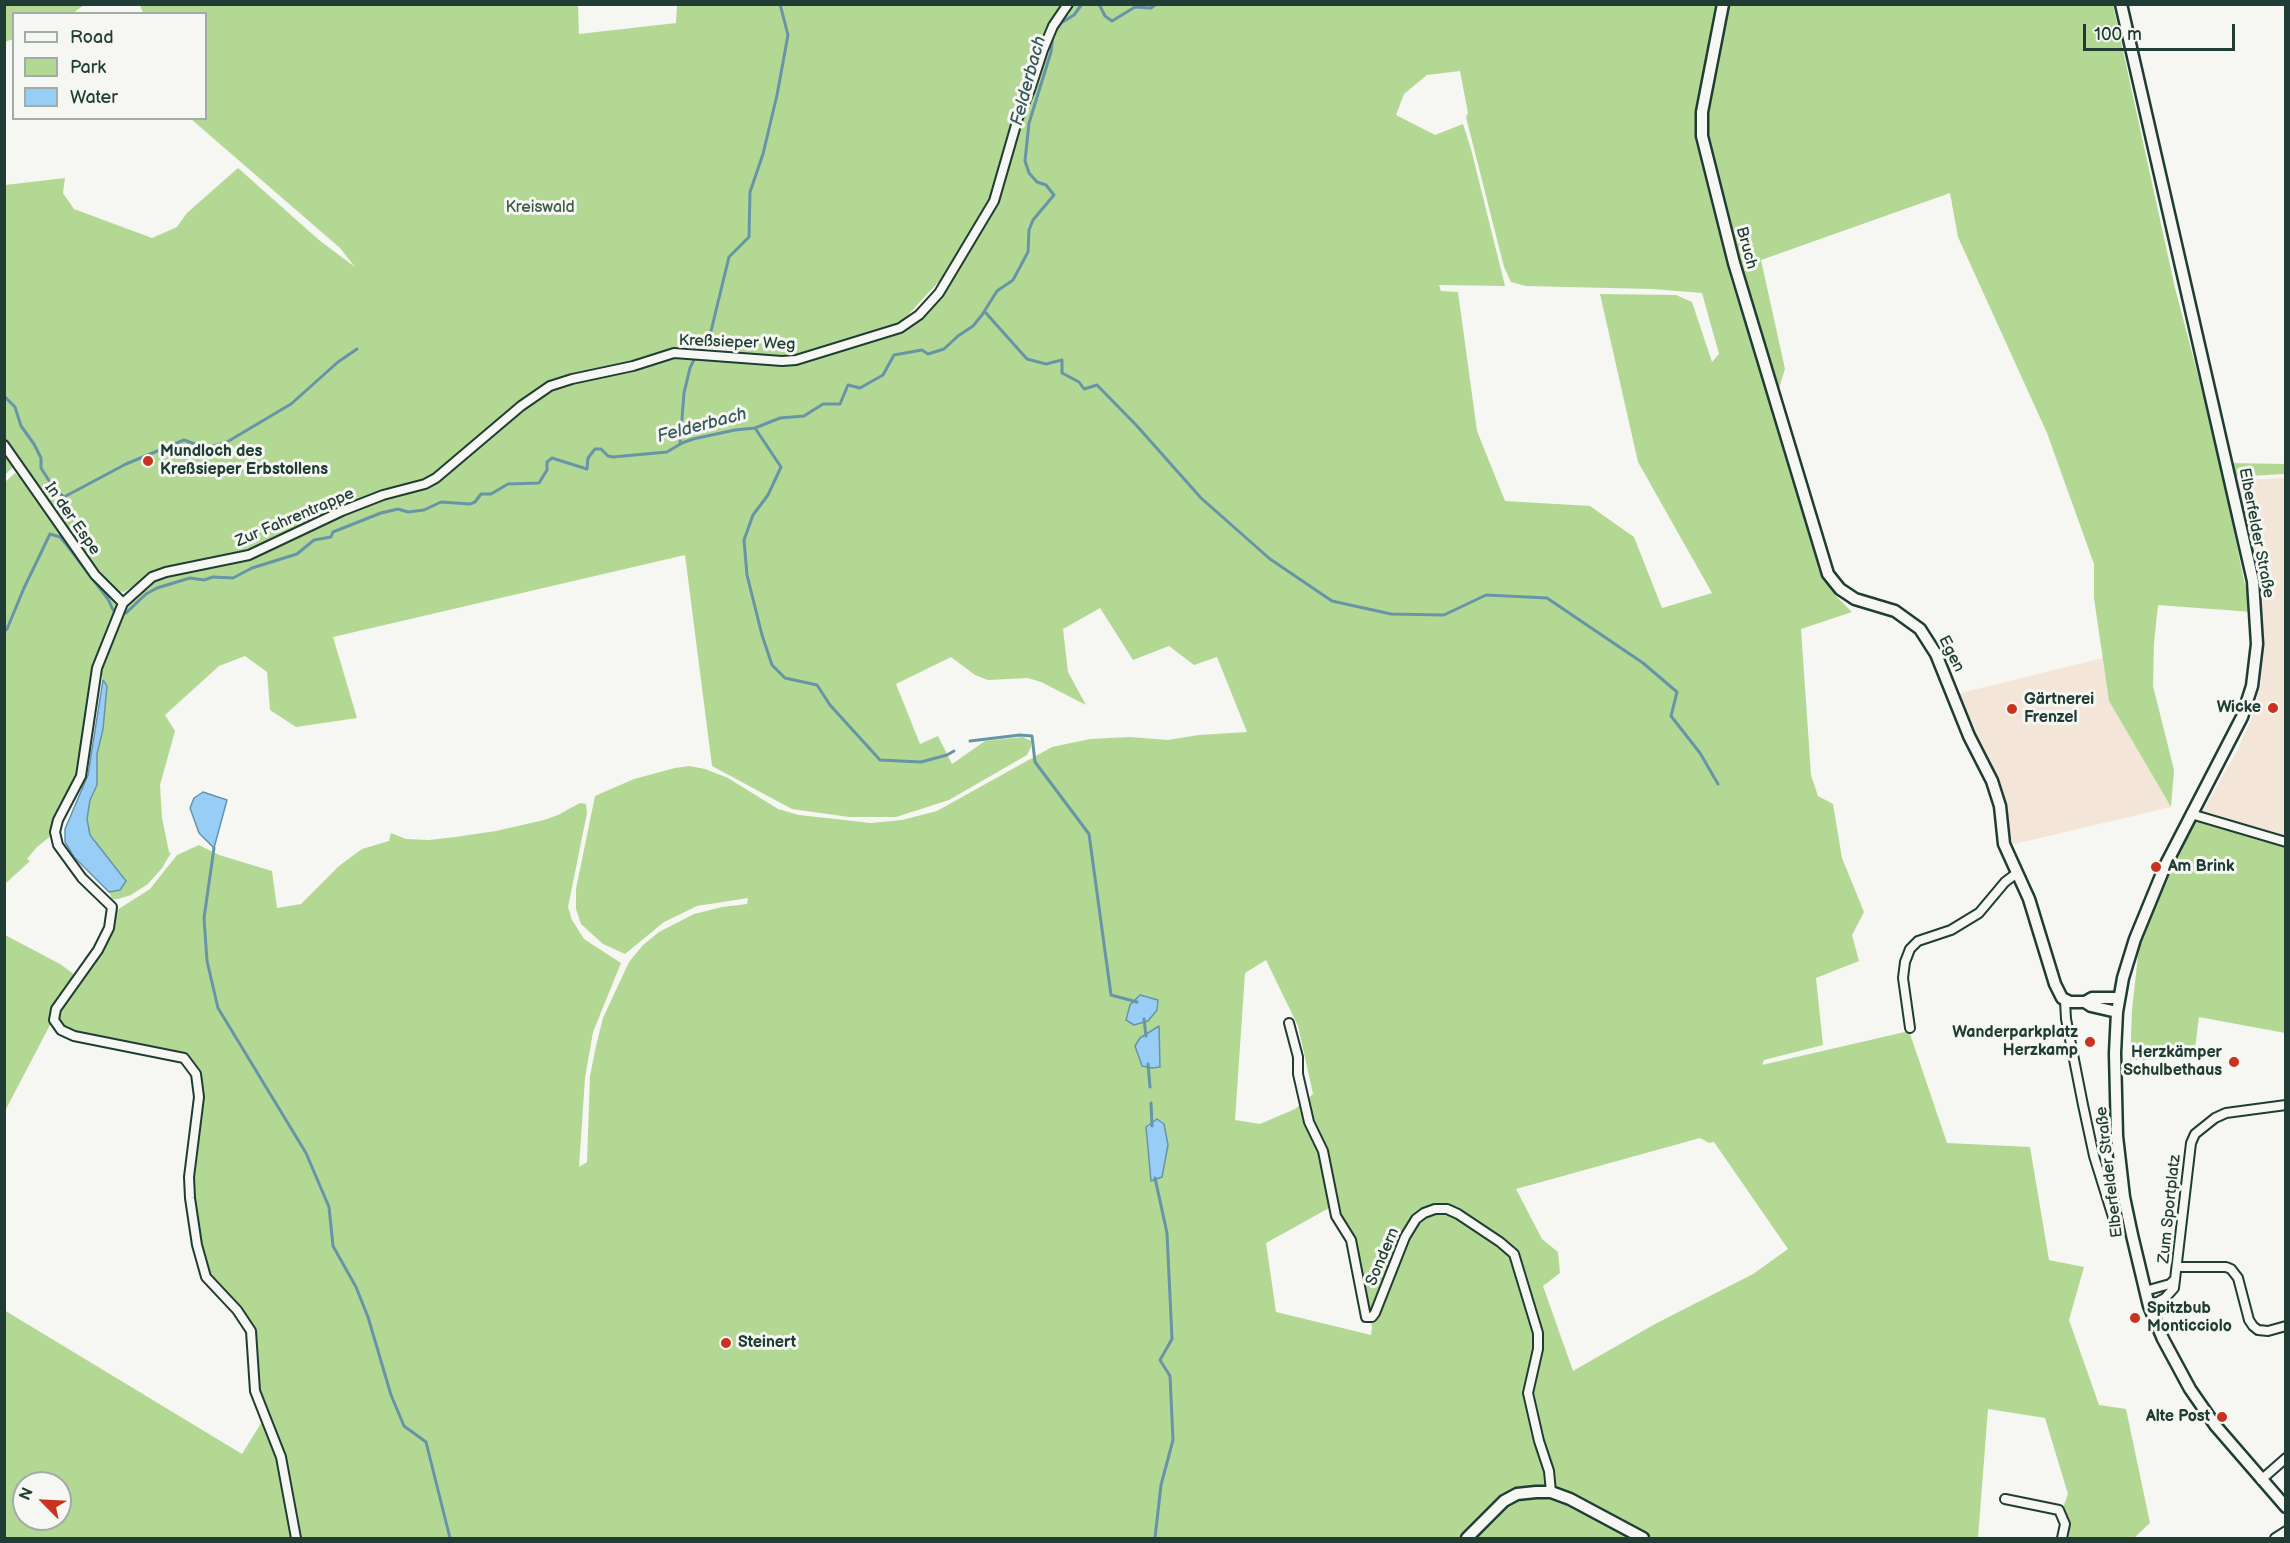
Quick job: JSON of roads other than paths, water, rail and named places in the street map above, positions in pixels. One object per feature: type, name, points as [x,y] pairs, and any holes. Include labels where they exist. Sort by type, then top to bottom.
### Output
[{"type":"main road","name":"Bruch","points":[[1723,4],[1701,112],[1702,136],[1734,263],[1805,495]]},
{"type":"main road","name":"Elberfelder Straße","points":[[2121,4],[2253,581],[2257,658],[2249,698],[2237,729],[2191,814],[2150,899],[2128,958],[2117,1012],[2115,1071],[2117,1136],[2124,1197],[2145,1291],[2163,1339],[2190,1389],[2221,1433],[2286,1507]]},
{"type":"main road","name":"Egen","points":[[1805,495],[1828,574],[1840,589],[1854,599],[1895,611],[1920,629],[1936,654],[1969,736],[1992,780],[2000,806],[2004,844],[2029,899],[2055,984],[2065,1001]]},
{"type":"main road","points":[[2085,1002],[2092,998],[2119,998]]},
{"type":"main road","points":[[2065,1001],[2085,1002],[2091,1006],[2117,1012]]},
{"type":"main road","points":[[1467,1539],[1488,1515],[1510,1497],[1526,1492],[1551,1492],[1570,1499],[1643,1539]]},
{"type":"street","name":"Kreßsieper Weg","points":[[473,446],[536,394],[550,386],[572,379],[633,366],[674,353],[782,361],[796,360],[900,328],[919,315],[939,293],[994,201],[1018,118],[1043,50],[1053,26],[1068,4]]},
{"type":"street","name":"In der Espe","points":[[4,445],[95,575],[123,603]]},
{"type":"street","name":"Zur Fahrentrappe","points":[[296,1539],[281,1457],[255,1391],[251,1331],[237,1310],[206,1277],[197,1245],[189,1177],[199,1097],[196,1074],[184,1058],[74,1035],[61,1030],[54,1020],[56,1009],[98,950],[109,928],[111,907],[82,878],[58,845],[55,832],[58,820],[81,776],[97,668],[123,603],[152,577],[249,555],[342,511],[383,495],[425,484],[436,478],[473,446]]},
{"type":"street","points":[[2191,814],[2286,842]]},
{"type":"street","points":[[1910,1028],[1903,978],[1905,962],[1910,949],[1918,941],[1951,930],[1979,913],[2005,882],[2017,873]]},
{"type":"street","name":"Egen","points":[[2065,1001],[2066,1019],[2094,1156],[2117,1230]]},
{"type":"street","name":"Sondern","points":[[1289,1023],[1298,1057],[1298,1074],[1309,1122],[1323,1151],[1336,1216],[1351,1240],[1366,1317],[1372,1317],[1375,1312],[1405,1237],[1416,1219],[1424,1213],[1435,1209],[1447,1209],[1500,1242],[1514,1254],[1538,1333],[1538,1349],[1528,1393],[1539,1441],[1550,1471],[1551,1492]]},
{"type":"street","name":"Zum Sportplatz","points":[[2149,1306],[2170,1294],[2176,1278],[2191,1143],[2195,1134],[2215,1118],[2226,1113],[2286,1105]]},
{"type":"street","points":[[2178,1267],[2226,1267],[2230,1269],[2238,1278],[2248,1320],[2253,1326],[2264,1331],[2286,1326]]},
{"type":"street","name":"Zum Sportplatz","points":[[2145,1291],[2170,1284],[2176,1278]]},
{"type":"street","points":[[2261,1480],[2286,1458]]},
{"type":"street","points":[[2005,1499],[2058,1510],[2066,1524],[2062,1539]]},
{"type":"street","points":[[2275,1539],[2286,1531]]},
{"type":"water","points":[[103,680],[107,686],[103,729],[97,754],[97,785],[90,800],[87,819],[90,835],[126,881],[120,890],[109,892],[74,857],[65,842],[65,829],[88,775]]},
{"type":"water","points":[[203,792],[227,800],[214,848],[199,833],[190,808],[194,798]]},
{"type":"water","points":[[1140,995],[1158,1000],[1157,1010],[1148,1021],[1134,1025],[1126,1020],[1130,1005]]},
{"type":"water","points":[[1159,1026],[1160,1067],[1142,1066],[1135,1046],[1140,1038]]},
{"type":"water","points":[[1157,1119],[1164,1124],[1168,1145],[1162,1177],[1151,1181],[1146,1127]]},
{"type":"waterway","points":[[680,444],[684,393],[690,368],[703,341],[711,331],[729,257],[749,237],[750,192],[763,154],[788,35],[780,4]]},
{"type":"waterway","name":"Felderbach","points":[[126,613],[146,594],[157,588],[190,578],[204,580],[213,577],[233,578],[252,568],[297,554],[314,540],[331,537],[333,532],[381,513],[398,509],[408,512],[424,510],[441,502],[470,504],[475,502],[481,494],[491,494],[508,484],[539,483],[547,470],[547,462],[552,458],[587,469],[588,458],[595,449],[601,449],[608,456],[613,457],[667,452],[693,439],[755,428],[780,418],[804,416],[823,404],[840,404],[848,385],[860,388],[883,375],[894,355],[922,350],[928,354],[944,349],[973,326],[997,291],[1013,280],[1028,252],[1029,230],[1033,220],[1054,195],[1046,185],[1037,182],[1029,173],[1025,161],[1029,123],[1051,52],[1053,34],[1061,23],[1074,15],[1082,4]]},
{"type":"waterway","name":"Felderbach","points":[[1099,4],[1105,16],[1112,21],[1135,7],[1151,8],[1156,4]]},
{"type":"waterway","points":[[985,312],[1027,359],[1046,364],[1062,360],[1062,373],[1079,382],[1084,389],[1097,385],[1201,498],[1270,559],[1332,601],[1391,614],[1444,615],[1486,595],[1547,598],[1643,663],[1677,692],[1671,716],[1700,753],[1718,784]]},
{"type":"waterway","points":[[64,497],[126,464],[184,440],[206,448],[227,442],[291,404],[338,362],[357,349]]},
{"type":"waterway","points":[[4,396],[15,407],[21,426],[41,458],[41,468],[55,490],[64,497],[67,504],[61,518]]},
{"type":"waterway","points":[[755,428],[781,467],[768,495],[753,515],[744,540],[747,575],[772,665],[785,678],[817,685],[830,705],[880,760],[921,762],[954,751]]},
{"type":"waterway","name":"Felderbach","points":[[4,631],[7,629],[50,534],[60,537],[66,544],[108,599],[113,610]]},
{"type":"waterway","points":[[970,741],[1020,735],[1032,736],[1035,762],[1089,834],[1111,995],[1137,1002]]},
{"type":"waterway","points":[[214,848],[204,918],[207,961],[218,1008],[306,1153],[329,1207],[333,1246],[356,1287],[368,1317],[391,1395],[404,1426],[426,1442],[450,1538]]},
{"type":"waterway","points":[[1144,1019],[1146,1036]]},
{"type":"waterway","points":[[1148,1064],[1150,1087]]},
{"type":"waterway","points":[[1151,1103],[1152,1126]]},
{"type":"waterway","points":[[1155,1178],[1167,1233],[1172,1339],[1160,1360],[1170,1376],[1173,1440],[1161,1485],[1155,1538]]},
{"type":"place","name":"Mundloch des Kreßsieper Erbstollens","points":[[148,461]]},
{"type":"place","name":"Wicke","points":[[2273,708]]},
{"type":"place","name":"Gärtnerei Frenzel","points":[[2012,709]]},
{"type":"place","name":"Am Brink","points":[[2156,867]]},
{"type":"place","name":"Wanderparkplatz Herzkamp","points":[[2090,1042]]},
{"type":"place","name":"Herzkämper Schulbethaus","points":[[2234,1062]]},
{"type":"place","name":"Spitzbub Monticciolo","points":[[2135,1318]]},
{"type":"place","name":"Steinert","points":[[726,1343]]},
{"type":"place","name":"Alte Post","points":[[2222,1417]]},
{"type":"park label","name":"Kreiswald","points":[[540,208]]}]
